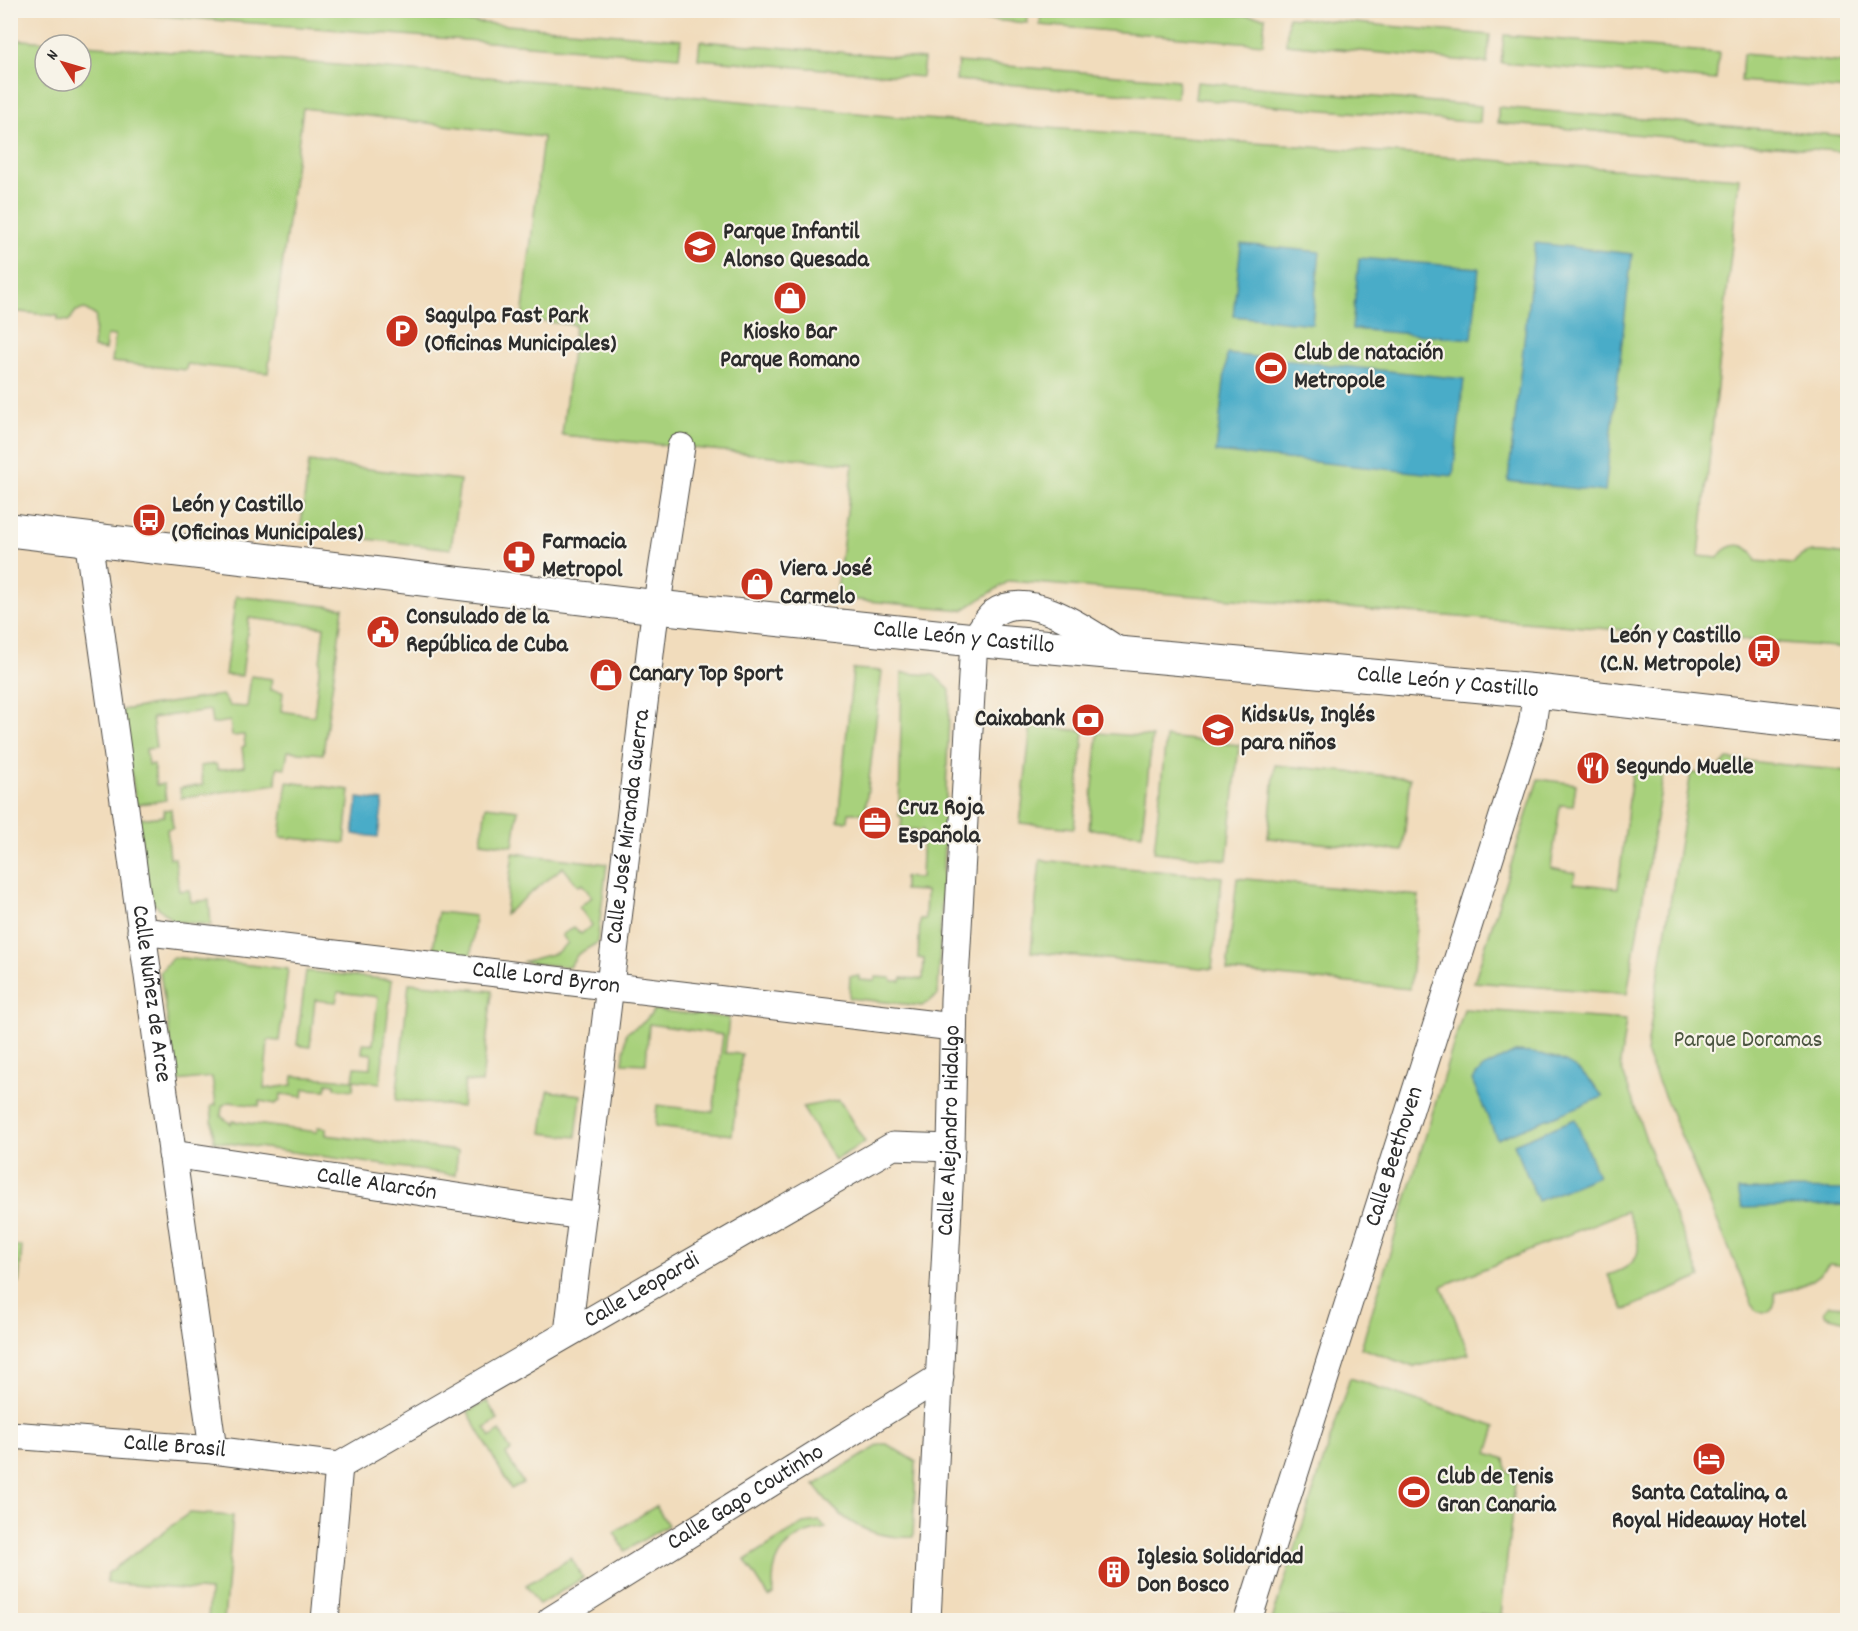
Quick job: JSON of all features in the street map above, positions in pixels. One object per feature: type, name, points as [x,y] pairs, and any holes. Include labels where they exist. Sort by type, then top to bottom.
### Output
[{"type":"street","name":"Calle José Miranda Guerra","points":[[568,1333],[657,607],[681,447]]},
{"type":"street","name":"Calle León y Castillo","points":[[10,530],[657,607],[974,640],[1537,691],[1685,709],[1798,718],[1848,726]]},
{"type":"street","name":"Calle Núñez de Arce","points":[[88,538],[213,1450]]},
{"type":"street","name":"Calle Alejandro Hidalgo","points":[[927,1620],[951,1148],[953,1027],[974,640]]},
{"type":"street","name":"Calle Beethoven","points":[[1248,1620],[1525,747],[1537,691]]},
{"type":"street","points":[[1798,718],[1848,716]]},
{"type":"street","name":"Calle Lord Byron","points":[[141,931],[953,1027]]},
{"type":"street","name":"Calle Leopardi","points":[[339,1466],[893,1146],[951,1148]]},
{"type":"street","name":"Calle Alarcón","points":[[172,1155],[582,1216]]},
{"type":"street","name":"Calle Gago Coutinho","points":[[551,1620],[940,1377]]},
{"type":"street","name":"Calle Brasil","points":[[10,1435],[213,1450],[339,1466]]},
{"type":"street","points":[[329,1616],[339,1466]]},
{"type":"green space","points":[[1187,10],[1265,17],[1263,44],[1040,25],[1041,11]]},
{"type":"green space","points":[[101,11],[333,11],[681,39],[679,57]]},
{"type":"green space","points":[[876,11],[1029,11],[1027,23]]},
{"type":"green space","points":[[1288,17],[1490,35],[1487,63],[1286,44]]},
{"type":"green space","points":[[1504,35],[1719,53],[1716,80],[1501,63]]},
{"type":"green space","points":[[10,39],[33,41],[33,93],[93,93],[93,46],[549,82],[897,117],[1739,178],[1699,556],[1718,558],[1727,548],[1738,545],[1749,550],[1756,561],[1793,564],[1804,554],[1811,552],[1847,555],[1847,648],[1009,581],[963,610],[836,598],[853,464],[562,435],[575,325],[522,319],[543,137],[303,108],[268,373],[187,364],[186,370],[112,362],[115,336],[107,335],[105,350],[93,348],[96,316],[85,309],[76,311],[69,321],[58,320],[58,316],[11,311]]},
{"type":"green space","points":[[700,41],[924,59],[922,77],[698,59]]},
{"type":"green space","points":[[1743,54],[1847,63],[1847,90],[1741,81]]},
{"type":"green space","points":[[958,62],[1178,80],[1177,98],[956,80]]},
{"type":"green space","points":[[1197,82],[1481,106],[1480,123],[1195,99]]},
{"type":"green space","points":[[1498,107],[1847,136],[1847,152],[1498,123]]},
{"type":"green space","points":[[309,462],[460,480],[451,549],[300,531]]},
{"type":"green space","points":[[236,596],[343,608],[323,754],[288,751],[285,768],[277,767],[276,784],[181,798],[180,788],[203,785],[200,766],[216,764],[218,770],[244,766],[242,747],[245,746],[244,735],[232,736],[230,721],[212,724],[210,710],[152,718],[156,748],[146,749],[148,765],[154,764],[156,785],[164,784],[166,800],[136,805],[122,710],[222,695],[230,706],[247,707],[251,676],[272,679],[270,690],[283,692],[281,711],[314,716],[324,627],[249,618],[242,676],[225,675]]},
{"type":"green space","points":[[853,669],[882,671],[865,813],[849,813],[848,821],[838,821]]},
{"type":"green space","points":[[902,673],[934,675],[950,690],[938,995],[922,1006],[849,998],[850,976],[859,976],[859,980],[875,981],[876,977],[891,978],[892,981],[901,981],[902,978],[923,979],[924,959],[918,958],[920,919],[925,919],[926,891],[904,890],[904,877],[921,878],[923,830],[901,829],[902,817],[899,816]]},
{"type":"green space","points":[[1031,726],[1084,731],[1074,828],[1020,823]]},
{"type":"green space","points":[[1098,733],[1152,737],[1142,834],[1089,829]]},
{"type":"green space","points":[[1166,737],[1239,745],[1227,860],[1154,852]]},
{"type":"green space","name":"Parque Doramas","points":[[1727,759],[1847,771],[1847,1266],[1829,1264],[1818,1276],[1805,1284],[1775,1293],[1774,1306],[1770,1311],[1763,1313],[1755,1310],[1646,1053],[1691,772],[1711,773]]},
{"type":"green space","points":[[1275,765],[1410,778],[1403,851],[1268,838]]},
{"type":"green space","points":[[1633,767],[1664,771],[1627,994],[1474,982],[1538,779],[1576,784],[1573,806],[1560,805],[1551,868],[1575,873],[1574,883],[1618,888]]},
{"type":"green space","points":[[287,782],[350,790],[345,843],[280,837]]},
{"type":"green space","points":[[486,806],[518,810],[513,846],[481,842]]},
{"type":"green space","points":[[171,809],[173,828],[167,829],[170,858],[175,858],[179,891],[189,890],[191,902],[209,900],[211,925],[173,921],[150,900],[138,819],[164,816],[164,810]]},
{"type":"green space","points":[[513,853],[607,864],[597,943],[578,954],[569,967],[522,962],[556,953],[568,943],[562,935],[574,927],[581,934],[592,925],[579,907],[592,897],[582,884],[578,886],[563,867],[505,914]]},
{"type":"green space","points":[[1040,860],[1222,877],[1212,969],[1031,952]]},
{"type":"green space","points":[[1237,878],[1419,896],[1410,989],[1227,971]]},
{"type":"green space","points":[[438,912],[475,916],[471,955],[433,952]]},
{"type":"green space","points":[[173,957],[288,969],[279,1041],[268,1040],[264,1089],[292,1085],[293,1076],[353,1080],[355,1067],[371,1068],[372,1054],[362,1053],[363,1043],[373,1044],[378,997],[338,992],[336,1002],[315,1000],[310,1047],[297,1045],[306,971],[392,980],[380,1083],[354,1080],[353,1090],[335,1088],[335,1084],[327,1083],[326,1090],[304,1089],[303,1097],[281,1094],[280,1101],[275,1104],[260,1101],[259,1106],[229,1102],[222,1106],[221,1116],[231,1124],[232,1121],[317,1132],[318,1127],[326,1128],[326,1135],[458,1151],[455,1175],[214,1141],[211,1106],[216,1105],[212,1077],[177,1081],[160,972]]},
{"type":"green space","points":[[409,983],[492,991],[482,1083],[465,1081],[462,1107],[396,1100]]},
{"type":"green space","points":[[1464,1009],[1626,1020],[1620,1064],[1664,1191],[1701,1277],[1624,1310],[1608,1275],[1621,1270],[1636,1258],[1638,1242],[1626,1211],[1442,1286],[1469,1354],[1414,1367],[1361,1348]]},
{"type":"green space","points":[[654,1010],[729,1018],[725,1053],[742,1054],[732,1135],[655,1126],[657,1105],[713,1112],[723,1035],[649,1024],[646,1064],[623,1063],[626,1033],[644,1022]]},
{"type":"green space","points":[[548,1091],[581,1095],[576,1137],[542,1133]]},
{"type":"green space","points":[[839,1100],[865,1142],[835,1160],[802,1107]]},
{"type":"green space","points":[[10,1246],[22,1246],[19,1283],[11,1282]]},
{"type":"green space","points":[[1829,1305],[1847,1306],[1847,1321],[1826,1316],[1824,1311]]},
{"type":"green space","name":"Club de Tenis Gran Canaria","points":[[1350,1378],[1496,1427],[1488,1453],[1505,1459],[1507,1472],[1516,1474],[1501,1615],[1533,1620],[1500,1620],[1500,1616],[1480,1614],[1475,1620],[1272,1620]]},
{"type":"green space","points":[[487,1401],[498,1420],[485,1428],[491,1437],[500,1431],[511,1451],[506,1454],[523,1483],[511,1489],[468,1412]]},
{"type":"green space","points":[[881,1444],[887,1444],[916,1462],[913,1537],[882,1535],[856,1525],[834,1509],[815,1485]]},
{"type":"green space","points":[[656,1506],[668,1525],[625,1551],[614,1532]]},
{"type":"green space","points":[[189,1513],[233,1516],[224,1620],[208,1620],[210,1591],[107,1583],[107,1574]]},
{"type":"green space","points":[[820,1521],[826,1528],[802,1535],[785,1549],[775,1568],[774,1594],[769,1597],[745,1560],[804,1523]]},
{"type":"green space","points":[[571,1558],[583,1578],[539,1605],[526,1585]]},
{"type":"water","points":[[1535,243],[1632,254],[1605,492],[1508,481]]},
{"type":"water","points":[[1241,244],[1320,252],[1312,324],[1233,316]]},
{"type":"water","points":[[1359,258],[1479,268],[1472,339],[1352,329]]},
{"type":"water","points":[[1227,354],[1464,379],[1453,476],[1216,452]]},
{"type":"water","points":[[358,798],[383,801],[378,837],[353,834]]},
{"type":"water","points":[[1515,1052],[1542,1054],[1565,1062],[1585,1076],[1603,1097],[1497,1139],[1472,1080],[1483,1068]]},
{"type":"water","points":[[1575,1119],[1598,1176],[1538,1201],[1514,1144]]},
{"type":"water","points":[[1738,1190],[1846,1190],[1846,1205],[1742,1208]]},
{"type":"place","name":"Parque Infantil Alonso Quesada","points":[[700,247]]},
{"type":"place","name":"Kiosko Bar Parque Romano","points":[[790,298]]},
{"type":"place","name":"Sagulpa Fast Park (Oficinas Municipales)","points":[[402,331]]},
{"type":"place","name":"Club de natación Metropole","points":[[1271,368]]},
{"type":"place","name":"León y Castillo (Oficinas Municipales)","points":[[149,520]]},
{"type":"place","name":"Farmacia Metropol","points":[[519,557]]},
{"type":"place","name":"Viera José Carmelo","points":[[757,584]]},
{"type":"place","name":"Consulado de la República de Cuba","points":[[383,632]]},
{"type":"place","name":"León y Castillo (C.N. Metropole)","points":[[1764,651]]},
{"type":"place","name":"Canary Top Sport","points":[[606,675]]},
{"type":"place","name":"Caixabank","points":[[1088,720]]},
{"type":"place","name":"Kids&Us, Inglés para niños","points":[[1218,730]]},
{"type":"place","name":"Segundo Muelle","points":[[1593,768]]},
{"type":"place","name":"Cruz Roja Española","points":[[875,823]]},
{"type":"place","name":"Santa Catalina, a Royal Hideaway Hotel","points":[[1709,1459]]},
{"type":"place","name":"Club de Tenis Gran Canaria","points":[[1414,1492]]},
{"type":"place","name":"Iglesia Solidaridad Don Bosco","points":[[1114,1572]]}]
